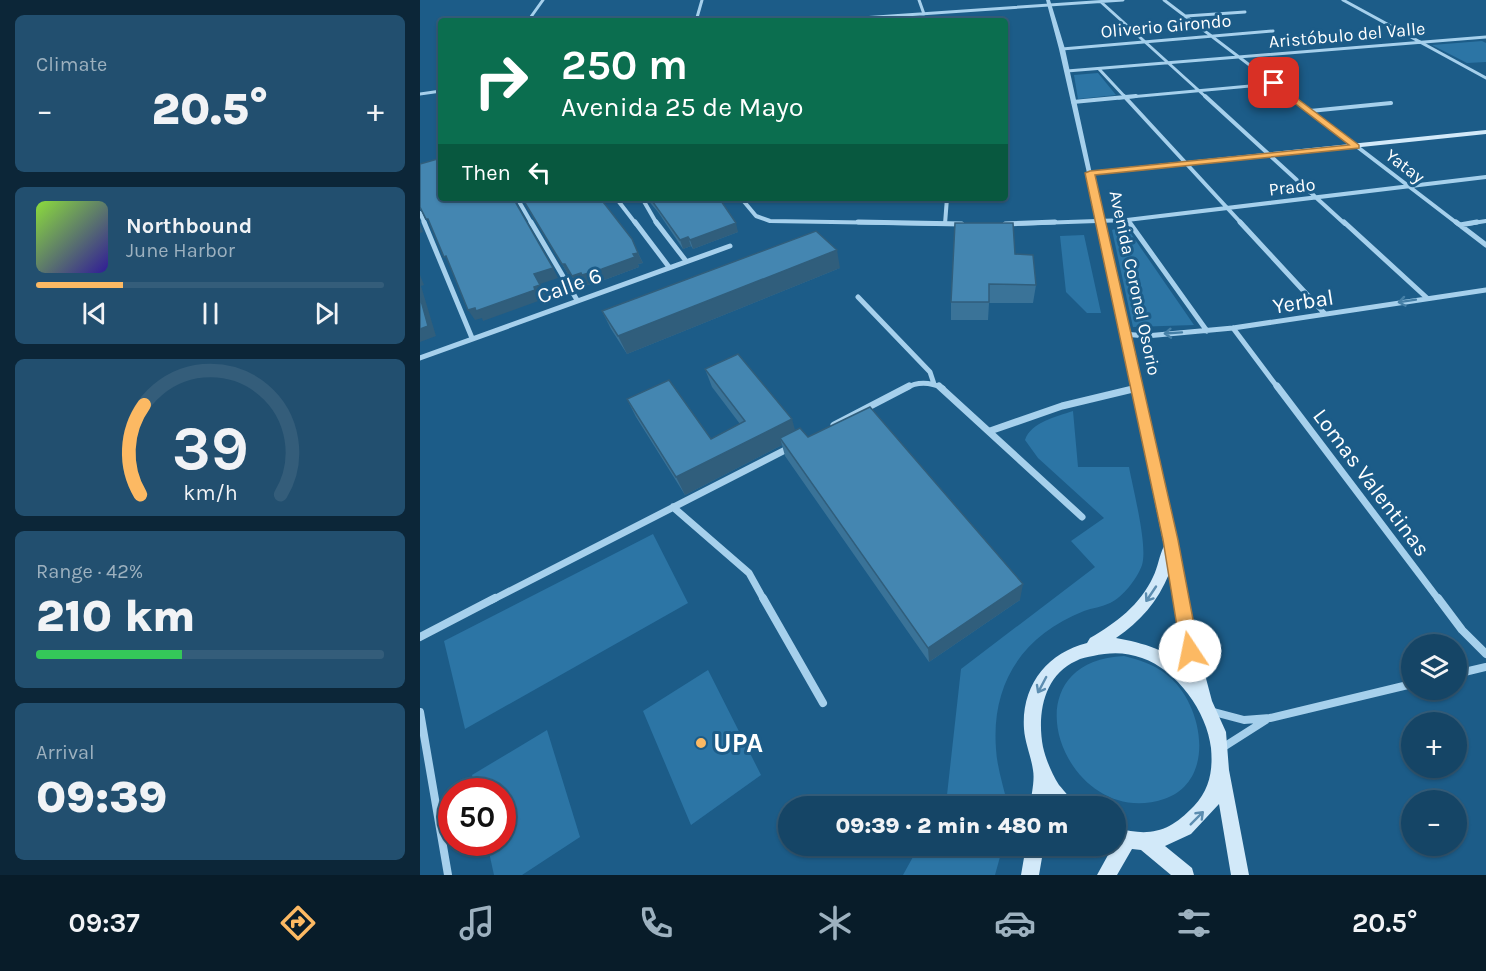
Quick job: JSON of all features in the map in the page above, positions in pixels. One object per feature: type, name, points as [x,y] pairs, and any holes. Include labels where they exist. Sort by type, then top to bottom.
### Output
[{"type":"main road","points":[[1090,173],[1187,165],[1486,132]]},
{"type":"main road","name":"Avenida Coronel Osorio","points":[[1090,173],[1170,540],[1187,637],[1221,758]]},
{"type":"main road","name":"Avenida Coronel Osorio","points":[[1042,773],[1033,737],[1032,719],[1037,694],[1048,674],[1064,658],[1113,633],[1137,614],[1155,591],[1166,566],[1170,540]]},
{"type":"main road","points":[[1084,648],[1109,644],[1136,647],[1161,658],[1184,676],[1207,705]]},
{"type":"main road","points":[[1129,840],[1174,835],[1198,819],[1214,795],[1221,758]]},
{"type":"main road","points":[[1221,758],[1227,812],[1240,875]]},
{"type":"main road","points":[[1040,796],[1042,773]]},
{"type":"main road","points":[[1042,773],[1055,796]]},
{"type":"main road","points":[[1106,875],[1129,840]]},
{"type":"main road","points":[[1129,840],[1185,875]]},
{"type":"main road","points":[[1030,875],[1033,856]]},
{"type":"street","points":[[530,18],[543,0]]},
{"type":"street","points":[[697,18],[702,0]]},
{"type":"street","points":[[919,0],[924,14]]},
{"type":"street","points":[[863,18],[1049,2],[1123,0]]},
{"type":"street","name":"Yatay","points":[[1164,0],[1486,245]]},
{"type":"street","points":[[1343,0],[1486,78]]},
{"type":"street","name":"Avenida Coronel Osorio","points":[[1049,2],[1062,48],[1090,173]]},
{"type":"street","points":[[1101,2],[1427,298]]},
{"type":"street","points":[[1185,16],[1245,12]]},
{"type":"street","points":[[934,13],[936,18]]},
{"type":"street","name":"Oliverio Girondo","points":[[1062,48],[1273,31]]},
{"type":"street","name":"Aristóbulo del Valle","points":[[1067,71],[1486,37]]},
{"type":"street","points":[[1100,69],[1325,314]]},
{"type":"street","points":[[1073,102],[1274,83]]},
{"type":"street","points":[[420,94],[438,91]]},
{"type":"street","points":[[1309,111],[1391,103]]},
{"type":"street","name":"Prado","points":[[999,224],[1127,220],[1486,177]]},
{"type":"street","points":[[518,201],[578,300]]},
{"type":"street","points":[[618,201],[669,267]]},
{"type":"street","points":[[644,201],[664,235],[686,261]]},
{"type":"street","points":[[744,201],[756,216],[770,222],[967,224]]},
{"type":"street","points":[[945,224],[947,201]]},
{"type":"street","points":[[420,213],[472,338]]},
{"type":"street","points":[[1127,220],[1207,331]]},
{"type":"street","points":[[1460,225],[1486,221]]},
{"type":"street","name":"Calle 6","points":[[420,358],[730,246]]},
{"type":"street","name":"Yerbal","points":[[1124,334],[1146,336],[1233,328],[1486,290]]},
{"type":"street","points":[[858,297],[930,372],[934,384]]},
{"type":"street","name":"Lomas Valentinas","points":[[1233,328],[1462,630],[1486,654]]},
{"type":"street","points":[[831,426],[915,383],[934,384],[942,387],[1082,517]]},
{"type":"street","points":[[990,431],[1075,403],[1137,388]]},
{"type":"street","points":[[420,637],[799,442]]},
{"type":"street","points":[[673,507],[749,573],[823,703]]},
{"type":"street","points":[[1467,671],[1486,666]]},
{"type":"street","points":[[1207,705],[1244,720],[1270,718],[1401,687]]},
{"type":"street","points":[[420,712],[448,875]]},
{"type":"street","points":[[1221,758],[1247,730],[1270,718]]},
{"type":"shaded area","points":[[1482,41],[1486,43],[1486,62],[1467,63],[1432,45]]},
{"type":"shaded area","points":[[1098,73],[1116,95],[1078,99],[1074,75]]},
{"type":"shaded area","points":[[1125,225],[1194,325],[1133,327],[1112,230]]},
{"type":"shaded area","points":[[1084,235],[1101,313],[1087,313],[1066,292],[1060,236]]},
{"type":"shaded area","points":[[1073,411],[1078,467],[1129,467],[1142,531],[1142,565],[1133,582],[1115,600],[1062,621],[1044,633],[1015,664],[999,703],[996,725],[996,749],[1005,796],[946,796],[961,669],[1095,567],[1071,541],[1104,518],[1038,458],[1025,440],[1038,424]]},
{"type":"shaded area","points":[[653,534],[688,603],[465,729],[444,641]]},
{"type":"shaded area","points":[[1124,656],[1151,665],[1166,674],[1179,687],[1196,721],[1199,740],[1198,759],[1192,776],[1181,790],[1164,799],[1129,803],[1126,802],[1126,796],[1112,796],[1099,791],[1076,770],[1061,742],[1057,713],[1065,686],[1086,665]]},
{"type":"shaded area","name":"UPA","points":[[708,670],[761,775],[691,825],[643,711]]},
{"type":"shaded area","points":[[547,730],[580,837],[522,875],[494,875],[490,856],[516,856],[516,778],[473,778],[472,775]]},
{"type":"shaded area","points":[[913,856],[1000,856],[995,875],[903,875]]},
{"type":"building","points":[[438,159],[438,201],[515,201],[553,268],[534,274],[540,285],[534,287],[535,290],[476,311],[475,308],[468,310],[446,256],[444,257],[428,219],[420,207],[420,164]]},
{"type":"building","points":[[524,201],[602,201],[632,239],[638,253],[633,254],[635,257],[582,275],[581,273],[572,276],[565,264],[562,264]]},
{"type":"building","points":[[652,201],[721,201],[736,223],[690,240],[688,237],[680,240]]},
{"type":"building","points":[[955,223],[1013,223],[1015,254],[1033,255],[1036,285],[989,284],[989,302],[951,302]]},
{"type":"building","points":[[816,231],[837,250],[618,336],[602,311]]},
{"type":"building","points":[[420,297],[428,326],[420,329]]},
{"type":"building","points":[[738,354],[792,419],[676,477],[627,399],[669,380],[711,439],[745,421],[705,369]]},
{"type":"building","points":[[870,407],[1023,584],[928,648],[780,438],[800,428],[808,437]]},
{"type":"place","name":"UPA","points":[[701,743]]},
{"type":"route","points":[[1190,651],[1170,540],[1090,173],[1356,147],[1274,83]]}]
